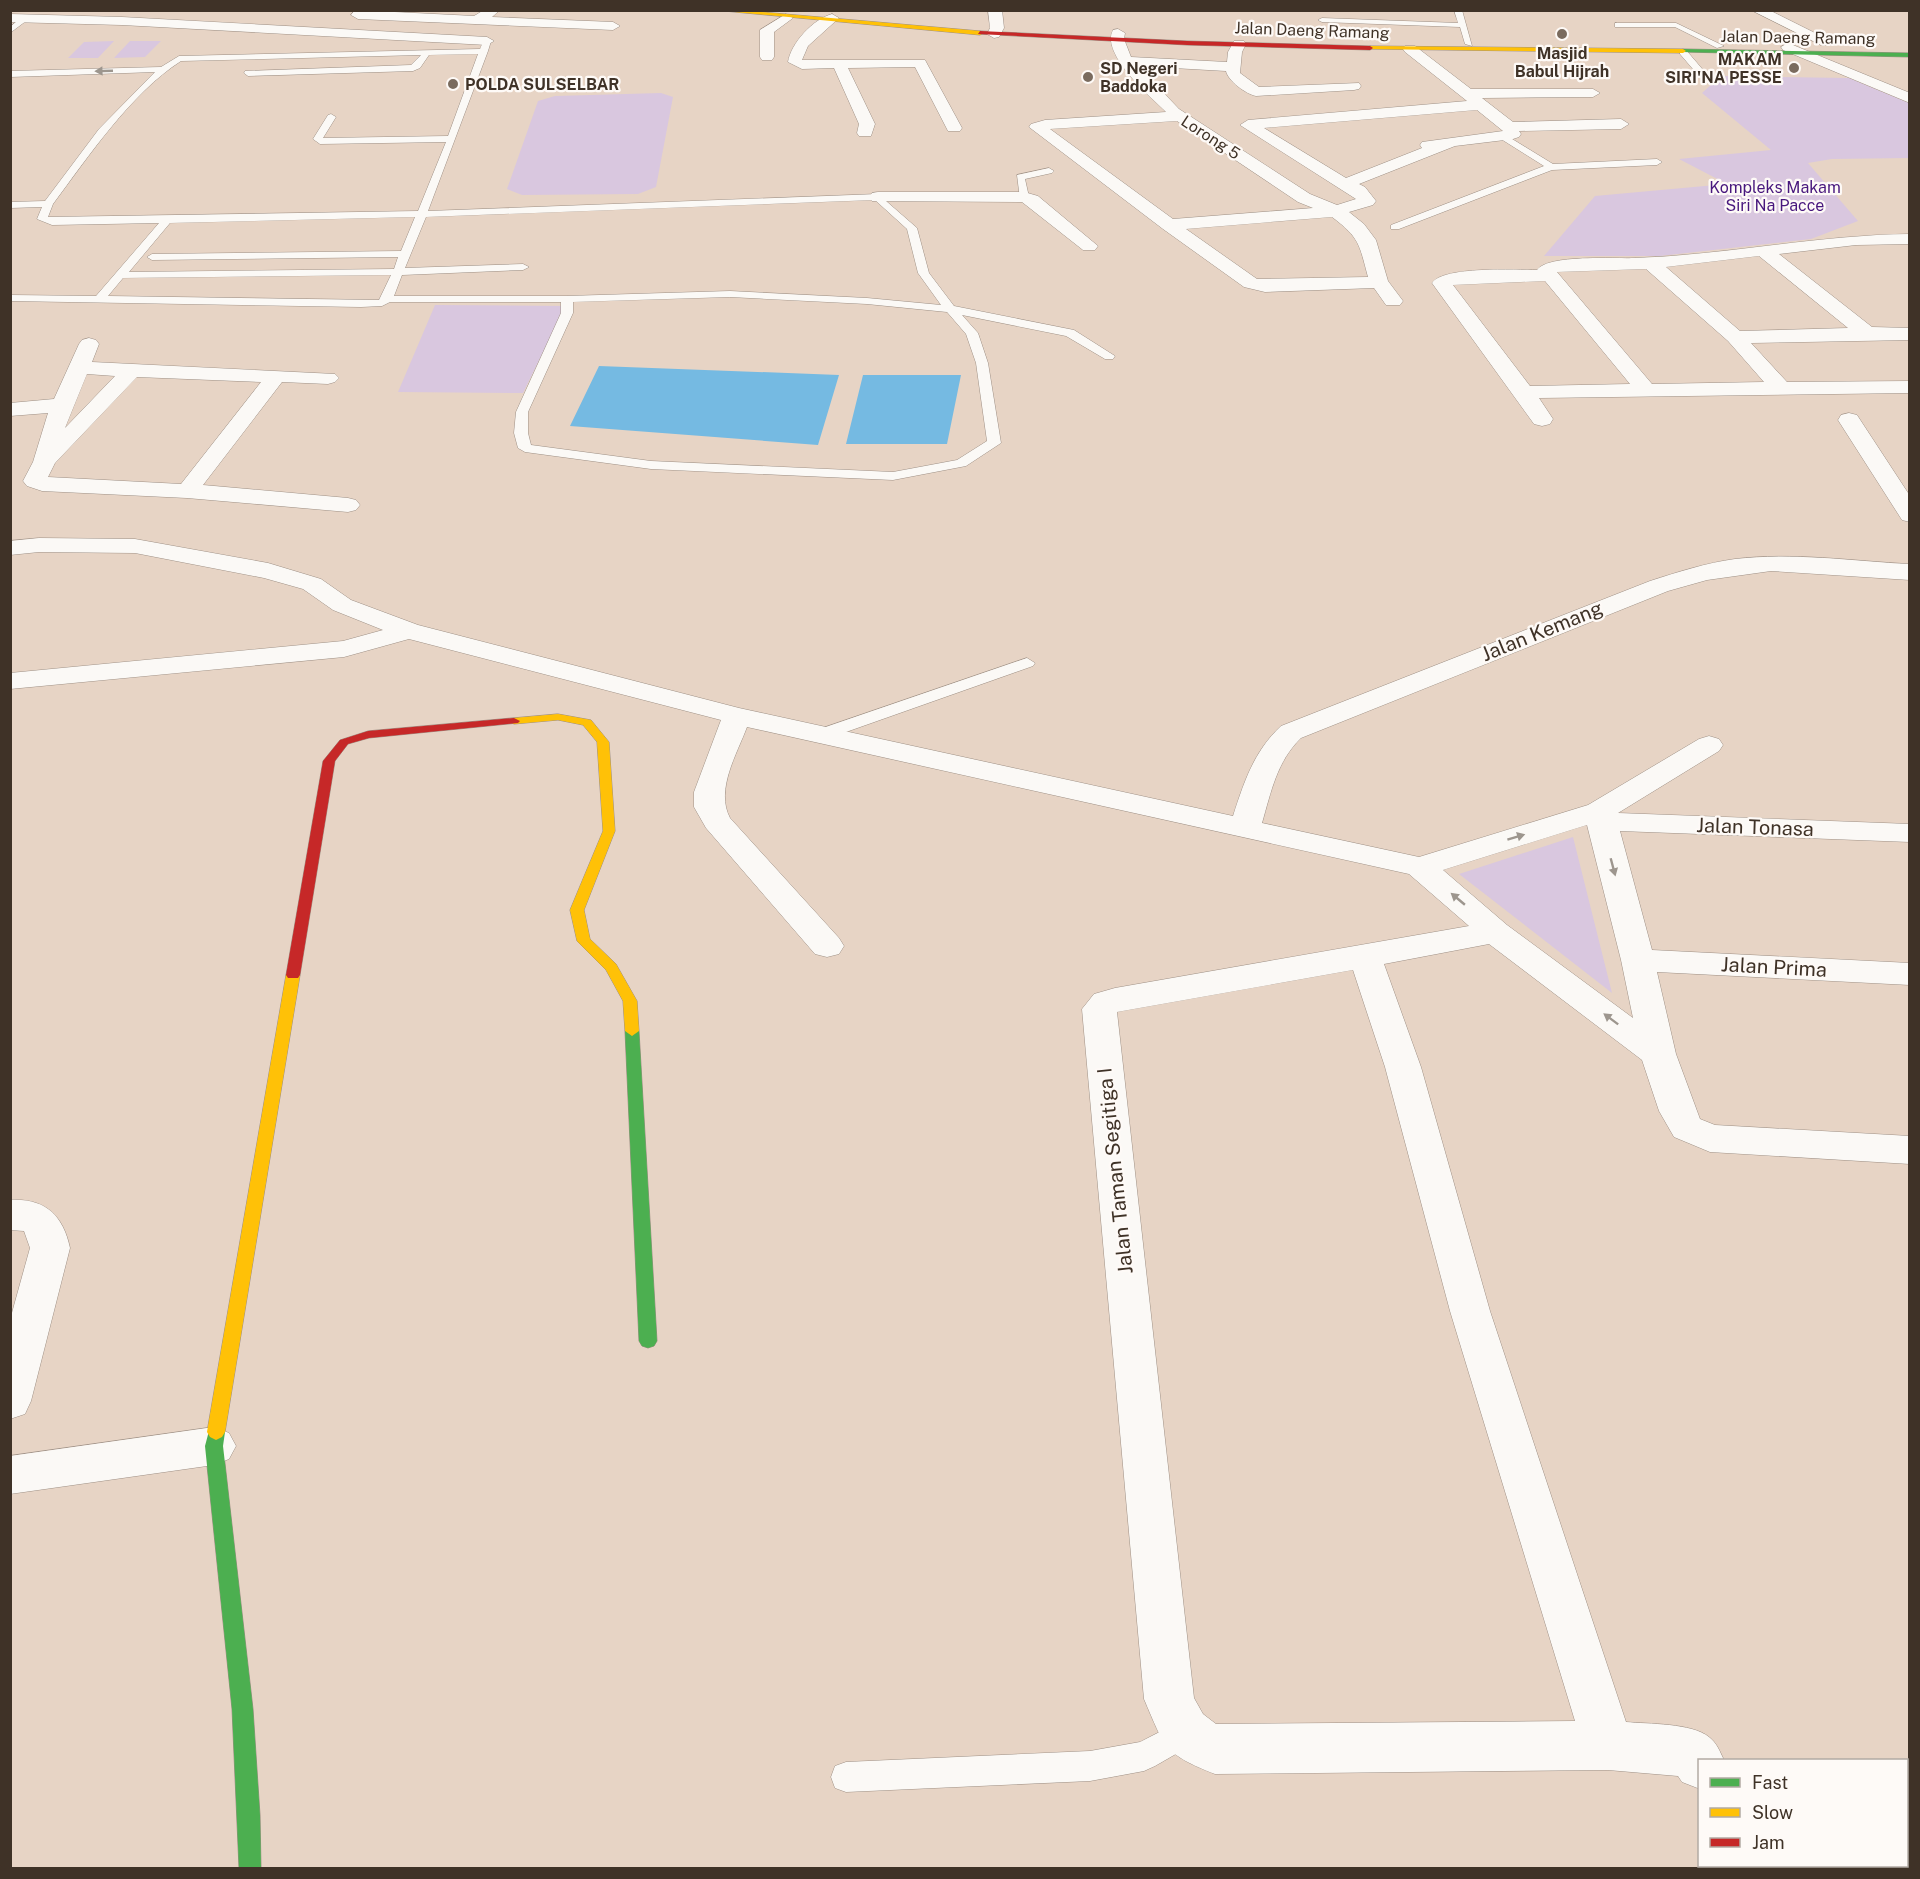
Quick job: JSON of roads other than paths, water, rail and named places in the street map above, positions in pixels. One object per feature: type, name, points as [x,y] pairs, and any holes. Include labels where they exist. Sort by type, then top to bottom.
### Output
[{"type":"main road","name":"Jalan Daeng Ramang","points":[[714,10],[786,18],[1239,44],[1328,39],[1410,49],[1470,47],[1910,49]]},
{"type":"main road","name":"Jalan Daeng Ramang","points":[[768,10],[828,20]]},
{"type":"main road","name":"Jalan Daeng Ramang","points":[[1117,36],[1328,39],[1470,47]]},
{"type":"main road","name":"Jalan Daeng Ramang","points":[[1680,49],[1720,46],[1794,50]]},
{"type":"main road","name":"Jalan Daeng Ramang","points":[[1844,50],[1910,55]]},
{"type":"main road","points":[[247,1868],[250,1802],[242,1704],[214,1446],[329,761],[344,742],[368,735],[558,717],[587,722],[603,742],[609,831],[577,910],[584,941],[611,968],[630,1001],[648,1341]]},
{"type":"street","points":[[477,20],[494,10]]},
{"type":"street","points":[[995,10],[995,31]]},
{"type":"street","points":[[1757,10],[1844,50]]},
{"type":"street","points":[[356,13],[613,26]]},
{"type":"street","points":[[10,18],[486,46]]},
{"type":"street","points":[[767,57],[767,30],[786,18]]},
{"type":"street","points":[[828,20],[807,39],[798,52],[795,62],[802,65],[920,63],[954,128]]},
{"type":"street","name":"Lorong 5","points":[[1117,36],[1125,62],[1178,116],[1304,198],[1336,210],[1358,228],[1367,240],[1379,282],[1393,302]]},
{"type":"street","points":[[1125,62],[1236,73],[1347,83],[1354,86],[1260,93],[1236,73],[1235,52],[1239,44]]},
{"type":"street","points":[[1410,49],[1472,99],[1506,132]]},
{"type":"street","points":[[1794,50],[1910,99]]},
{"type":"street","points":[[839,64],[858,111],[867,124],[865,133]]},
{"type":"street","points":[[1169,225],[1336,210],[1367,201],[1359,191],[1248,125],[1472,99],[1593,93]]},
{"type":"street","points":[[1178,116],[1037,127],[1169,225],[1257,285],[1379,282]]},
{"type":"street","points":[[1393,149],[1449,143],[1506,132],[1621,124]]},
{"type":"street","points":[[1345,184],[1449,143]]},
{"type":"street","points":[[878,198],[1024,197],[1032,200],[1089,246]]},
{"type":"street","points":[[1647,391],[1546,268],[1651,263],[1877,238],[1910,239]]},
{"type":"street","points":[[1877,238],[1901,256]]},
{"type":"street","points":[[1764,251],[1867,333]]},
{"type":"street","points":[[1651,263],[1735,338],[1781,388]]},
{"type":"street","points":[[1542,419],[1441,284],[1456,278],[1550,275]]},
{"type":"street","points":[[1735,338],[1867,333],[1910,334]]},
{"type":"street","points":[[47,461],[62,405],[81,368],[89,344]]},
{"type":"street","points":[[81,368],[130,372],[328,378]]},
{"type":"street","points":[[130,372],[47,461],[35,481],[348,505]]},
{"type":"street","points":[[187,491],[276,376]]},
{"type":"street","points":[[1524,392],[1910,387]]},
{"type":"street","points":[[10,410],[62,405]]},
{"type":"street","points":[[1849,420],[1910,515]]},
{"type":"street","points":[[10,548],[135,546],[268,571],[312,584],[342,605],[409,631],[736,716],[1420,867],[1496,932],[1658,1054]]},
{"type":"street","name":"Jalan Kemang","points":[[1245,827],[1268,760],[1278,742],[1291,732],[1659,585],[1703,573],[1762,565],[1910,572]]},
{"type":"street","points":[[10,681],[344,649],[409,631]]},
{"type":"street","points":[[736,716],[709,792],[709,807],[717,822],[827,946]]},
{"type":"street","points":[[1420,867],[1600,816],[1709,745]]},
{"type":"street","points":[[1600,816],[1638,960],[1658,1054],[1677,1111],[1687,1128],[1710,1138],[1910,1150]]},
{"type":"street","name":"Jalan Tonasa","points":[[1600,816],[1910,833]]},
{"type":"street","name":"Jalan Taman Segitiga I","points":[[1185,1733],[1169,1699],[1099,1009],[1106,1002],[1115,999],[1365,957],[1496,932]]},
{"type":"street","points":[[1365,957],[1403,1066],[1470,1311],[1608,1745]]},
{"type":"street","name":"Jalan Prima","points":[[1638,960],[1910,974]]},
{"type":"street","points":[[10,1215],[19,1214],[35,1218],[43,1224],[50,1248],[10,1401]]},
{"type":"street","points":[[10,1475],[214,1446]]},
{"type":"street","points":[[1185,1733],[1198,1743],[1215,1749],[1608,1745],[1690,1753],[1698,1762]]},
{"type":"lane","points":[[1317,10],[1328,39]]},
{"type":"lane","points":[[1458,10],[1470,47]]},
{"type":"lane","points":[[10,31],[26,18]]},
{"type":"lane","points":[[1322,20],[1461,25]]},
{"type":"lane","points":[[1618,25],[1676,25],[1720,46]]},
{"type":"lane","points":[[387,300],[400,272],[422,214],[452,139],[486,46],[427,52],[187,58],[174,61],[163,69],[102,131],[48,204],[42,219],[52,222],[422,214],[878,198],[912,228],[924,273],[950,309],[972,333],[982,363],[994,443],[961,463],[893,476],[651,465],[525,448],[520,434],[522,412],[567,313],[567,299]]},
{"type":"lane","points":[[1680,49],[1701,73]]},
{"type":"lane","points":[[248,74],[405,69],[417,66],[427,52]]},
{"type":"lane","points":[[10,74],[163,69]]},
{"type":"lane","points":[[331,117],[318,139],[321,141],[452,139]]},
{"type":"lane","points":[[1506,132],[1551,167]]},
{"type":"lane","points":[[1395,227],[1551,167],[1658,162]]},
{"type":"lane","points":[[1024,197],[1020,177],[1049,171]]},
{"type":"lane","points":[[10,205],[48,204]]},
{"type":"lane","points":[[99,300],[166,220]]},
{"type":"lane","points":[[152,257],[407,254]]},
{"type":"lane","points":[[120,275],[400,272],[523,267]]},
{"type":"lane","points":[[10,298],[361,304],[382,303],[387,300],[567,299],[730,294],[867,301],[950,309],[1070,333],[1109,356]]},
{"type":"lane","points":[[824,734],[1028,663]]},
{"type":"lane","points":[[846,1777],[1090,1766],[1144,1756],[1185,1733]]},
{"type":"water","points":[[599,366],[839,375],[818,445],[570,426]]},
{"type":"water","points":[[863,375],[961,375],[947,444],[846,444]]},
{"type":"place","name":"Masjid Babul Hijrah","points":[[1562,34]]},
{"type":"place","name":"MAKAM SIRI'NA PESSE","points":[[1794,68]]},
{"type":"place","name":"SD Negeri Baddoka","points":[[1088,77]]},
{"type":"place","name":"POLDA SULSELBAR","points":[[453,84]]},
{"type":"park label","name":"Kompleks Makam Siri Na Pacce","points":[[1775,196]]}]
